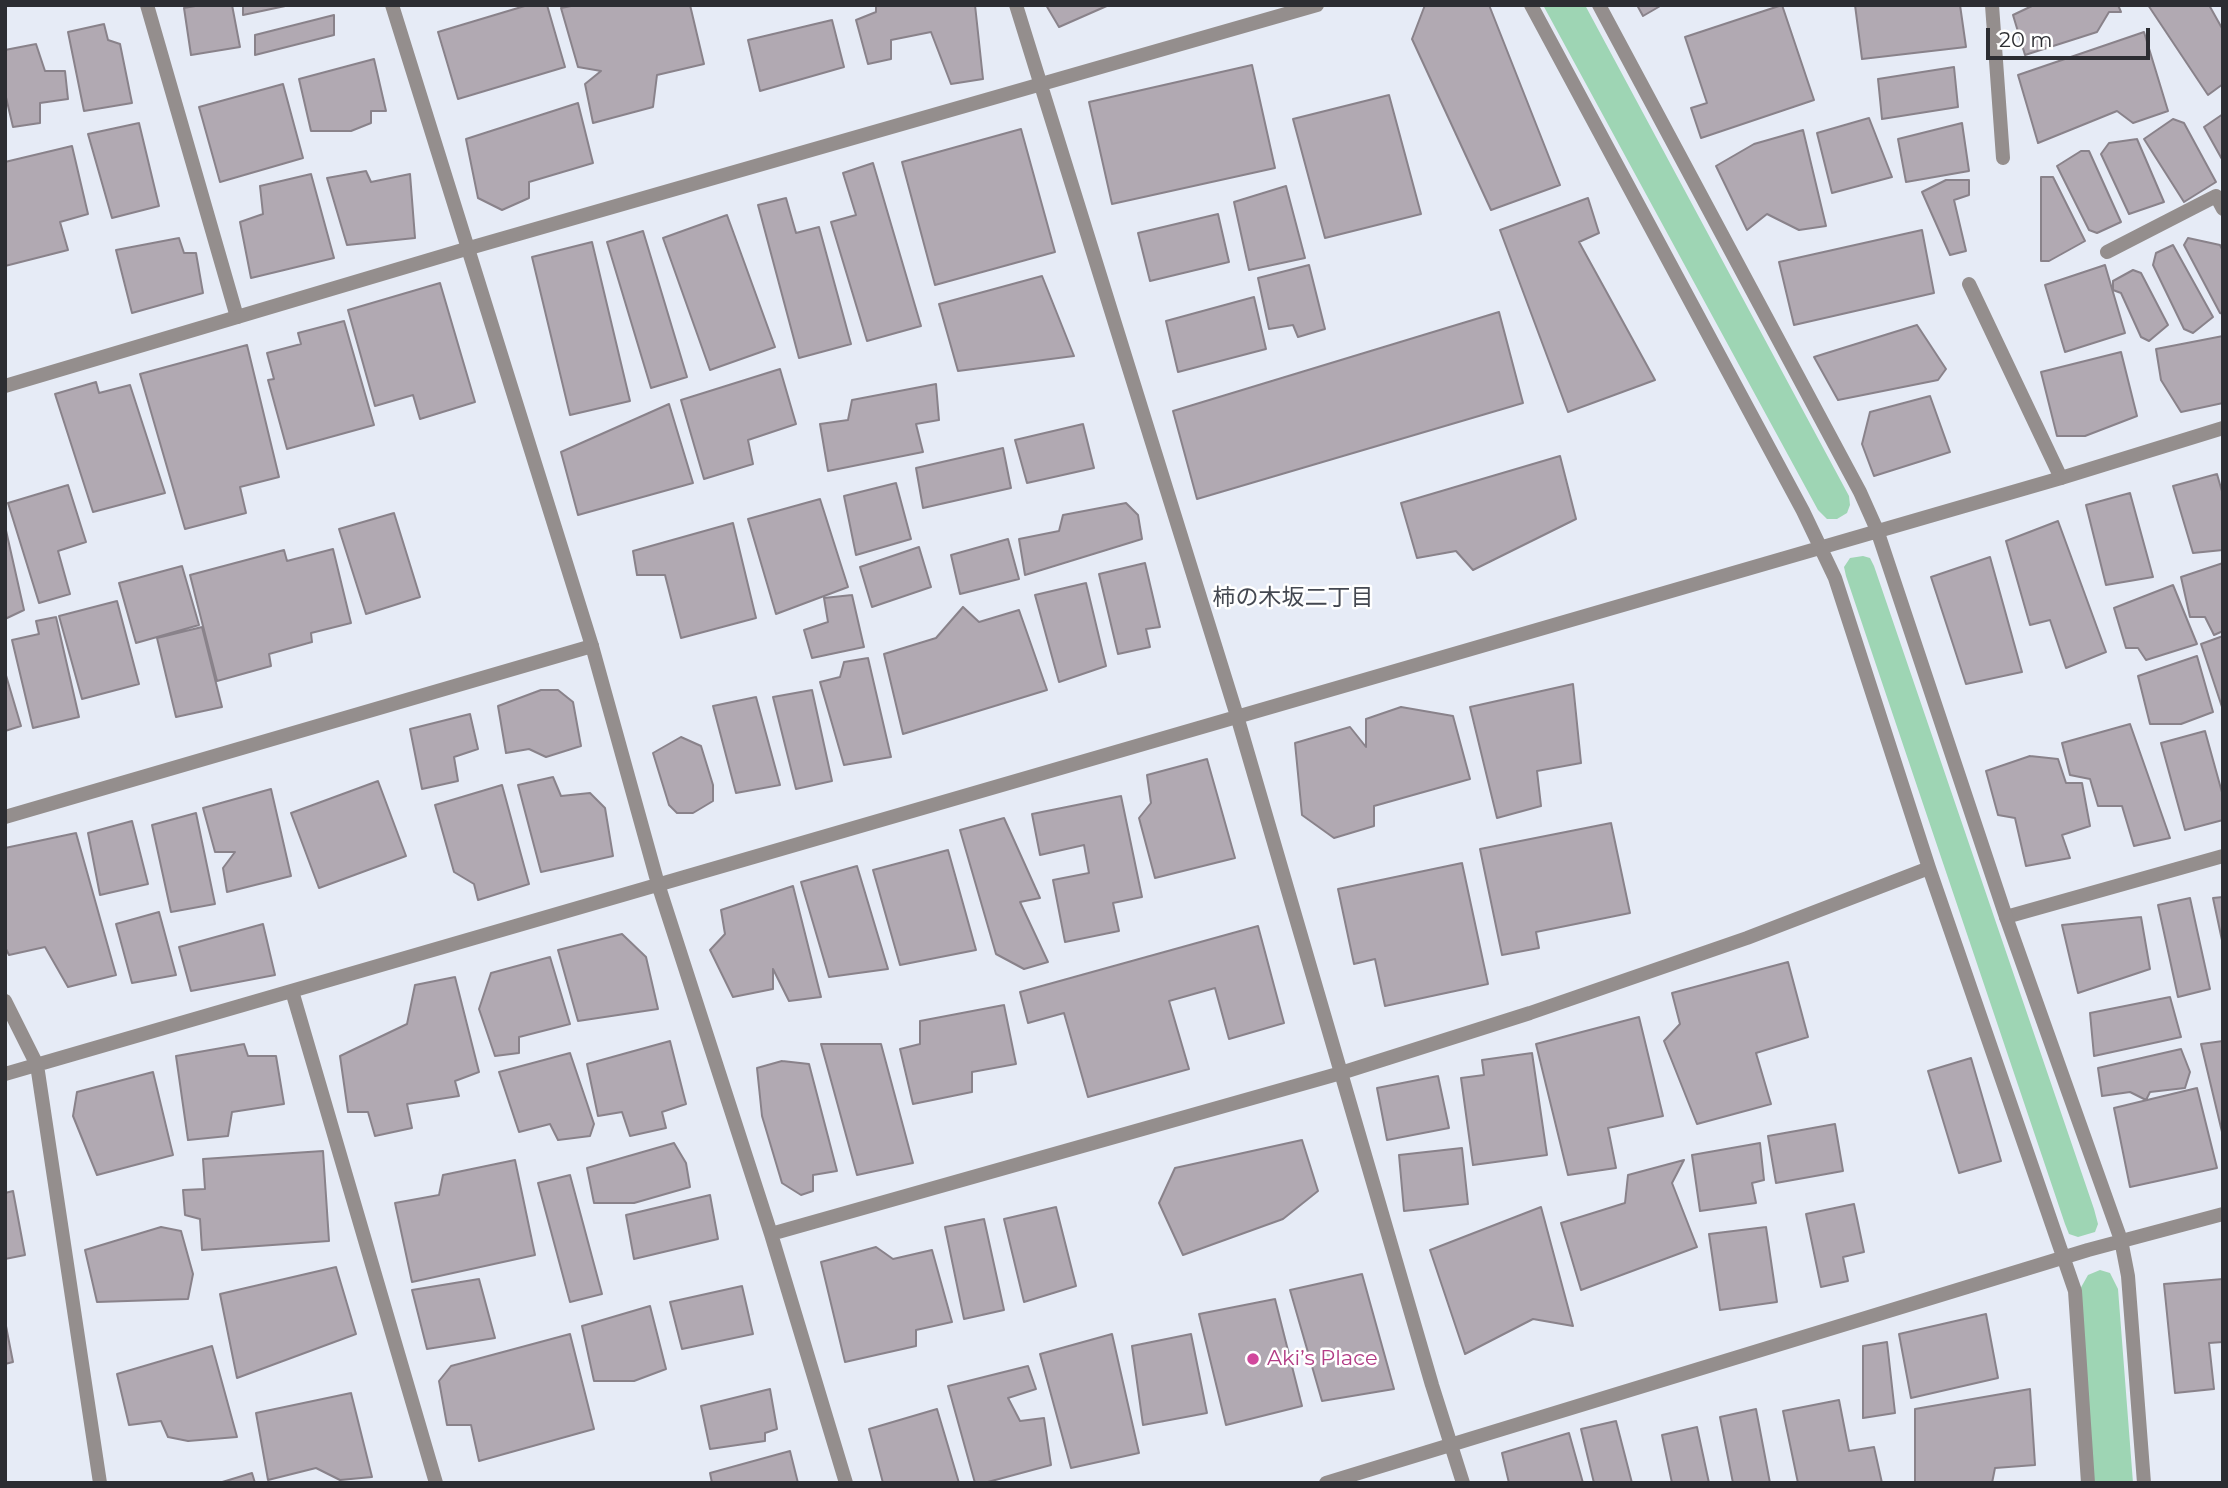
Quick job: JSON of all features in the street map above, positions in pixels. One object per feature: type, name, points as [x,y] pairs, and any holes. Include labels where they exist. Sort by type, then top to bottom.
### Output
[{"type":"street","points":[[147,5],[237,317]]},
{"type":"street","points":[[392,5],[592,646],[658,884],[771,1234],[846,1483]]},
{"type":"street","points":[[1016,5],[1237,716],[1463,1483]]},
{"type":"street","points":[[5,386],[466,249],[1317,5]]},
{"type":"street","points":[[1531,5],[1835,578],[1929,868],[2075,1291],[2088,1483]]},
{"type":"street","points":[[1599,5],[1860,492],[1877,530],[2007,917],[2121,1241],[2128,1276],[2144,1483]]},
{"type":"street","points":[[1992,5],[2003,158]]},
{"type":"street","points":[[2107,251],[2216,196],[2223,209]]},
{"type":"street","points":[[1969,284],[2061,478]]},
{"type":"street","points":[[5,1074],[2061,478],[2223,428]]},
{"type":"street","points":[[5,817],[592,646]]},
{"type":"street","points":[[2007,917],[2223,856]]},
{"type":"street","points":[[771,1234],[1341,1073],[1530,1013],[1734,943],[1929,868]]},
{"type":"street","points":[[292,991],[436,1483]]},
{"type":"street","points":[[5,1001],[37,1065],[100,1483]]},
{"type":"street","points":[[1326,1483],[2121,1241],[2223,1214]]},
{"type":"green space","points":[[1543,5],[1585,5],[1849,496],[1847,513],[1837,519],[1827,519],[1818,510]]},
{"type":"green space","points":[[1850,558],[1870,558],[1874,566],[2094,1209],[2098,1224],[2095,1232],[2078,1237],[2069,1234],[2065,1224],[1846,576],[1844,567]]},
{"type":"green space","points":[[2100,1270],[2110,1273],[2118,1289],[2133,1483],[2094,1483],[2079,1291],[2088,1275]]},
{"type":"building","points":[[232,5],[240,47],[191,55],[184,8]]},
{"type":"building","points":[[243,5],[290,5],[243,15]]},
{"type":"building","points":[[528,5],[547,5],[565,67],[458,99],[438,32]]},
{"type":"building","points":[[576,5],[690,5],[704,64],[657,75],[653,107],[593,123],[585,84],[601,71],[578,67],[561,8]]},
{"type":"building","points":[[876,5],[975,5],[983,79],[951,84],[931,32],[891,40],[891,59],[868,64],[856,20],[876,12]]},
{"type":"building","points":[[1046,5],[1109,5],[1059,27]]},
{"type":"building","points":[[1425,5],[1489,5],[1560,185],[1491,210],[1412,39]]},
{"type":"building","points":[[1637,5],[1662,5],[1643,16]]},
{"type":"building","points":[[1782,5],[1814,100],[1701,138],[1691,108],[1707,103],[1685,37]]},
{"type":"building","points":[[1855,5],[1960,5],[1966,47],[1862,59]]},
{"type":"building","points":[[2034,5],[2118,5],[2121,12],[2109,12],[2097,32],[2025,55],[2013,15]]},
{"type":"building","points":[[2148,5],[2209,5],[2223,30],[2223,84],[2208,95]]},
{"type":"building","points":[[334,15],[334,35],[255,55],[255,35]]},
{"type":"building","points":[[832,20],[844,67],[760,91],[748,40]]},
{"type":"building","points":[[104,24],[108,40],[120,44],[132,103],[84,111],[68,32]]},
{"type":"building","points":[[2144,32],[2168,111],[2133,123],[2117,111],[2038,143],[2018,75]]},
{"type":"building","points":[[36,44],[45,71],[65,71],[68,99],[40,103],[40,123],[13,127],[5,93],[5,50]]},
{"type":"building","points":[[374,59],[386,111],[371,111],[371,123],[351,131],[311,131],[299,79]]},
{"type":"building","points":[[1252,65],[1275,168],[1112,204],[1089,102]]},
{"type":"building","points":[[1954,67],[1958,107],[1882,119],[1878,79]]},
{"type":"building","points":[[283,84],[303,158],[220,182],[199,107]]},
{"type":"building","points":[[1389,95],[1421,214],[1325,238],[1293,119]]},
{"type":"building","points":[[578,103],[593,163],[529,182],[529,198],[502,210],[478,198],[466,139]]},
{"type":"building","points":[[2223,114],[2223,161],[2204,127]]},
{"type":"building","points":[[1869,118],[1892,177],[1832,193],[1817,133]]},
{"type":"building","points":[[2173,119],[2184,123],[2216,182],[2184,202],[2144,139]]},
{"type":"building","points":[[139,123],[159,206],[112,218],[88,134]]},
{"type":"building","points":[[1962,123],[1969,171],[1906,182],[1898,139]]},
{"type":"building","points":[[1021,129],[1055,252],[935,285],[902,162]]},
{"type":"building","points":[[1803,130],[1826,226],[1799,230],[1767,214],[1747,230],[1716,166],[1754,144]]},
{"type":"building","points":[[2137,139],[2164,202],[2129,214],[2101,154],[2109,143]]},
{"type":"building","points":[[72,146],[88,214],[60,222],[68,250],[5,266],[5,162]]},
{"type":"building","points":[[2081,151],[2089,151],[2121,222],[2097,233],[2089,230],[2057,166]]},
{"type":"building","points":[[873,163],[921,326],[867,341],[831,222],[856,215],[843,173]]},
{"type":"building","points":[[366,171],[371,182],[410,174],[415,238],[347,245],[327,178]]},
{"type":"building","points":[[311,174],[334,258],[251,278],[240,222],[263,214],[260,186]]},
{"type":"building","points":[[2041,177],[2053,177],[2085,241],[2049,261],[2041,261]]},
{"type":"building","points":[[1946,180],[1969,180],[1969,195],[1954,200],[1966,251],[1950,255],[1922,192]]},
{"type":"building","points":[[1286,186],[1305,258],[1249,270],[1234,202]]},
{"type":"building","points":[[786,198],[796,233],[819,227],[851,344],[799,358],[758,205]]},
{"type":"building","points":[[1588,198],[1599,233],[1579,242],[1655,380],[1568,412],[1500,230]]},
{"type":"building","points":[[1218,214],[1229,262],[1150,281],[1138,233]]},
{"type":"building","points":[[727,215],[775,347],[710,370],[663,238]]},
{"type":"building","points":[[1922,230],[1934,293],[1794,325],[1779,262]]},
{"type":"building","points":[[643,231],[687,377],[651,388],[607,242]]},
{"type":"building","points":[[179,238],[184,253],[196,253],[203,293],[132,313],[116,250]]},
{"type":"building","points":[[2188,238],[2220,245],[2223,251],[2223,314],[2220,313],[2184,245]]},
{"type":"building","points":[[592,242],[630,401],[570,415],[532,257]]},
{"type":"building","points":[[2173,245],[2213,317],[2193,333],[2184,329],[2153,265],[2156,253]]},
{"type":"building","points":[[1309,265],[1325,329],[1298,337],[1293,325],[1269,329],[1258,278]]},
{"type":"building","points":[[2105,265],[2125,333],[2065,352],[2045,285]]},
{"type":"building","points":[[2133,270],[2141,273],[2168,325],[2149,341],[2141,337],[2121,293],[2113,290],[2113,281]]},
{"type":"building","points":[[1042,276],[1074,356],[958,371],[939,304]]},
{"type":"building","points":[[440,283],[475,402],[420,419],[413,395],[375,406],[348,310]]},
{"type":"building","points":[[1254,297],[1266,349],[1178,372],[1166,321]]},
{"type":"building","points":[[1499,312],[1523,403],[1197,499],[1173,411]]},
{"type":"building","points":[[344,321],[374,425],[287,449],[268,380],[274,379],[267,353],[301,344],[298,333]]},
{"type":"building","points":[[1917,325],[1946,369],[1938,380],[1838,400],[1814,357]]},
{"type":"building","points":[[2223,336],[2223,403],[2181,412],[2161,380],[2156,349]]},
{"type":"building","points":[[247,345],[279,477],[240,487],[246,513],[185,529],[140,374]]},
{"type":"building","points":[[2121,352],[2137,416],[2085,436],[2057,436],[2041,372]]},
{"type":"building","points":[[780,369],[796,424],[748,440],[753,464],[704,479],[681,400]]},
{"type":"building","points":[[96,382],[99,393],[130,385],[165,493],[93,512],[55,394]]},
{"type":"building","points":[[936,384],[939,420],[916,424],[923,452],[828,471],[820,424],[848,420],[852,400]]},
{"type":"building","points":[[1930,396],[1950,452],[1874,476],[1862,444],[1870,412]]},
{"type":"building","points":[[669,404],[693,483],[578,515],[561,452]]},
{"type":"building","points":[[1083,424],[1094,468],[1027,483],[1015,440]]},
{"type":"building","points":[[1003,448],[1011,488],[923,508],[916,468]]},
{"type":"building","points":[[1560,456],[1576,519],[1473,570],[1456,551],[1417,558],[1401,503]]},
{"type":"building","points":[[2217,474],[2223,495],[2223,550],[2193,553],[2173,486]]},
{"type":"building","points":[[896,483],[911,539],[856,555],[844,496]]},
{"type":"building","points":[[68,485],[86,542],[58,551],[70,594],[39,603],[8,503]]},
{"type":"building","points":[[2130,493],[2153,577],[2106,585],[2086,505]]},
{"type":"building","points":[[820,499],[848,587],[776,614],[748,519]]},
{"type":"building","points":[[1126,503],[1138,515],[1142,539],[1025,575],[1019,539],[1059,531],[1063,515]]},
{"type":"building","points":[[394,513],[420,597],[366,614],[339,529]]},
{"type":"building","points":[[2058,521],[2106,652],[2066,668],[2050,620],[2030,625],[2006,541]]},
{"type":"building","points":[[733,523],[756,618],[681,638],[665,575],[637,575],[633,551]]},
{"type":"building","points":[[5,526],[24,610],[5,619]]},
{"type":"building","points":[[1008,539],[1019,579],[960,594],[951,555]]},
{"type":"building","points":[[919,547],[931,587],[872,607],[860,567]]},
{"type":"building","points":[[333,549],[351,623],[311,633],[312,642],[269,654],[271,666],[217,681],[190,575],[284,550],[287,561]]},
{"type":"building","points":[[1990,557],[2022,672],[1966,684],[1931,577]]},
{"type":"building","points":[[1145,563],[1160,627],[1146,629],[1150,647],[1118,654],[1099,574]]},
{"type":"building","points":[[2223,563],[2223,631],[2214,635],[2205,617],[2190,617],[2181,577]]},
{"type":"building","points":[[182,566],[199,625],[136,643],[119,583]]},
{"type":"building","points":[[1086,583],[1106,666],[1059,682],[1035,595]]},
{"type":"building","points":[[2173,585],[2197,644],[2146,660],[2138,648],[2126,648],[2114,608]]},
{"type":"building","points":[[852,595],[864,647],[812,658],[804,630],[828,622],[824,598]]},
{"type":"building","points":[[117,601],[139,684],[82,699],[59,616]]},
{"type":"building","points":[[963,607],[979,622],[1019,610],[1047,690],[903,734],[884,654],[936,638]]},
{"type":"building","points":[[56,617],[79,717],[33,728],[12,640],[39,634],[36,621]]},
{"type":"building","points":[[202,627],[222,707],[176,717],[157,638]]},
{"type":"building","points":[[2223,636],[2223,707],[2222,707],[2201,644]]},
{"type":"building","points":[[2197,656],[2213,712],[2181,724],[2150,724],[2138,676]]},
{"type":"building","points":[[868,658],[891,757],[844,765],[820,682],[840,677],[844,662]]},
{"type":"building","points":[[5,672],[21,726],[5,731]]},
{"type":"building","points":[[1573,684],[1581,763],[1537,771],[1541,806],[1497,818],[1470,707]]},
{"type":"building","points":[[541,690],[558,690],[573,702],[581,746],[546,757],[529,749],[506,753],[498,706]]},
{"type":"building","points":[[812,690],[832,781],[796,789],[773,697]]},
{"type":"building","points":[[756,697],[780,785],[736,793],[713,706]]},
{"type":"building","points":[[1401,707],[1453,716],[1470,779],[1374,806],[1374,826],[1334,838],[1302,815],[1295,743],[1350,727],[1366,747],[1366,719]]},
{"type":"building","points":[[470,714],[478,749],[454,757],[458,781],[422,789],[410,729]]},
{"type":"building","points":[[2130,724],[2170,838],[2134,846],[2122,806],[2098,806],[2090,779],[2070,775],[2062,743]]},
{"type":"building","points":[[2205,731],[2223,796],[2223,820],[2185,830],[2161,743]]},
{"type":"building","points":[[681,737],[701,746],[713,785],[713,801],[693,813],[677,813],[669,805],[653,753]]},
{"type":"building","points":[[2030,756],[2058,759],[2066,783],[2082,783],[2090,826],[2062,835],[2070,858],[2026,866],[2015,818],[1998,815],[1986,771]]},
{"type":"building","points":[[1207,759],[1235,858],[1155,878],[1139,818],[1151,803],[1147,775]]},
{"type":"building","points":[[553,777],[561,796],[590,793],[605,808],[613,856],[541,872],[518,785]]},
{"type":"building","points":[[378,781],[406,856],[319,888],[291,813]]},
{"type":"building","points":[[502,785],[529,884],[478,900],[474,884],[454,872],[435,805]]},
{"type":"building","points":[[271,789],[291,876],[227,892],[223,868],[235,852],[215,852],[203,808]]},
{"type":"building","points":[[1121,796],[1142,897],[1113,903],[1119,931],[1065,942],[1053,880],[1089,873],[1084,845],[1040,855],[1032,814]]},
{"type":"building","points":[[196,813],[215,904],[171,912],[152,825]]},
{"type":"building","points":[[1004,818],[1040,898],[1020,902],[1048,962],[1024,969],[996,954],[960,830]]},
{"type":"building","points":[[132,821],[148,884],[100,895],[88,833]]},
{"type":"building","points":[[1611,823],[1630,913],[1536,932],[1539,948],[1502,955],[1480,849]]},
{"type":"building","points":[[76,833],[116,975],[68,987],[45,947],[9,955],[5,947],[5,848]]},
{"type":"building","points":[[948,850],[976,950],[900,965],[873,870]]},
{"type":"building","points":[[1462,863],[1488,984],[1385,1006],[1375,959],[1354,964],[1338,889]]},
{"type":"building","points":[[857,866],[888,969],[829,977],[801,882]]},
{"type":"building","points":[[793,886],[821,997],[789,1001],[773,969],[773,989],[733,997],[710,950],[725,934],[721,910]]},
{"type":"building","points":[[2223,897],[2223,945],[2213,898]]},
{"type":"building","points":[[2190,898],[2210,989],[2178,997],[2158,905]]},
{"type":"building","points":[[159,912],[176,975],[132,983],[116,924]]},
{"type":"building","points":[[2141,917],[2150,969],[2078,993],[2062,925]]},
{"type":"building","points":[[263,924],[275,975],[191,991],[179,947]]},
{"type":"building","points":[[1258,926],[1284,1023],[1229,1039],[1215,988],[1169,1001],[1189,1069],[1088,1097],[1064,1013],[1028,1023],[1020,992]]},
{"type":"building","points":[[622,934],[646,957],[658,1009],[578,1021],[558,950]]},
{"type":"building","points":[[550,957],[570,1024],[519,1037],[519,1053],[495,1056],[479,1009],[491,973]]},
{"type":"building","points":[[1788,962],[1808,1037],[1756,1053],[1771,1104],[1697,1124],[1664,1041],[1680,1024],[1672,993]]},
{"type":"building","points":[[455,977],[479,1072],[455,1081],[459,1096],[407,1104],[412,1128],[375,1136],[368,1112],[348,1112],[340,1056],[407,1024],[415,985]]},
{"type":"building","points":[[2170,997],[2181,1037],[2094,1056],[2090,1013]]},
{"type":"building","points":[[1004,1005],[1016,1064],[972,1072],[972,1092],[913,1104],[900,1049],[920,1044],[920,1021]]},
{"type":"building","points":[[1639,1017],[1663,1116],[1608,1128],[1616,1168],[1568,1175],[1536,1044]]},
{"type":"building","points":[[670,1041],[686,1104],[662,1112],[666,1128],[630,1136],[622,1112],[598,1116],[587,1064]]},
{"type":"building","points":[[2223,1041],[2223,1131],[2222,1132],[2201,1044]]},
{"type":"building","points":[[244,1044],[248,1056],[276,1056],[284,1104],[232,1112],[228,1136],[188,1140],[176,1056]]},
{"type":"building","points":[[821,1044],[881,1044],[913,1163],[857,1175]]},
{"type":"building","points":[[2181,1049],[2190,1072],[2185,1088],[2150,1092],[2146,1100],[2130,1092],[2102,1096],[2098,1068]]},
{"type":"building","points":[[570,1053],[594,1124],[590,1136],[558,1140],[550,1124],[519,1132],[499,1072]]},
{"type":"building","points":[[1532,1053],[1547,1155],[1473,1165],[1461,1078],[1484,1075],[1482,1060]]},
{"type":"building","points":[[1971,1058],[2001,1161],[1959,1173],[1928,1071]]},
{"type":"building","points":[[782,1061],[809,1064],[837,1171],[813,1175],[813,1191],[801,1195],[782,1183],[762,1116],[757,1068]]},
{"type":"building","points":[[153,1072],[173,1155],[97,1175],[73,1116],[77,1092]]},
{"type":"building","points":[[1438,1076],[1449,1128],[1387,1140],[1377,1088]]},
{"type":"building","points":[[2197,1088],[2217,1168],[2130,1187],[2114,1108]]},
{"type":"building","points":[[1835,1124],[1843,1171],[1776,1183],[1768,1136]]},
{"type":"building","points":[[1302,1140],[1318,1191],[1283,1219],[1183,1255],[1159,1203],[1175,1168]]},
{"type":"building","points":[[674,1143],[686,1163],[690,1187],[634,1203],[594,1203],[587,1168]]},
{"type":"building","points":[[1760,1143],[1764,1180],[1752,1183],[1756,1203],[1700,1211],[1692,1155]]},
{"type":"building","points":[[1462,1148],[1468,1204],[1404,1211],[1399,1155]]},
{"type":"building","points":[[323,1151],[329,1241],[202,1250],[200,1219],[185,1215],[183,1190],[205,1189],[203,1159]]},
{"type":"building","points":[[515,1160],[535,1255],[412,1282],[395,1203],[439,1195],[443,1175]]},
{"type":"building","points":[[1684,1160],[1672,1183],[1697,1247],[1581,1290],[1561,1223],[1625,1203],[1628,1175]]},
{"type":"building","points":[[570,1175],[602,1294],[570,1302],[538,1183]]},
{"type":"building","points":[[13,1191],[25,1255],[5,1259],[5,1193]]},
{"type":"building","points":[[710,1195],[718,1239],[634,1259],[626,1215]]},
{"type":"building","points":[[1854,1204],[1864,1252],[1843,1257],[1848,1281],[1821,1287],[1806,1214]]},
{"type":"building","points":[[1056,1207],[1076,1286],[1024,1302],[1004,1219]]},
{"type":"building","points":[[1541,1207],[1573,1326],[1533,1319],[1465,1354],[1430,1250]]},
{"type":"building","points":[[984,1219],[1004,1310],[964,1319],[945,1227]]},
{"type":"building","points":[[161,1227],[181,1231],[193,1274],[188,1299],[97,1302],[85,1250]]},
{"type":"building","points":[[1766,1227],[1777,1302],[1720,1310],[1709,1234]]},
{"type":"building","points":[[876,1247],[893,1259],[932,1250],[952,1322],[916,1330],[916,1346],[845,1362],[821,1262]]},
{"type":"building","points":[[336,1267],[356,1334],[237,1378],[220,1294]]},
{"type":"building","points":[[1362,1274],[1394,1389],[1322,1401],[1290,1290]]},
{"type":"building","points":[[479,1279],[495,1338],[427,1349],[412,1290]]},
{"type":"building","points":[[2223,1279],[2223,1342],[2209,1343],[2214,1389],[2175,1393],[2164,1284]]},
{"type":"building","points":[[742,1286],[753,1334],[682,1349],[670,1302]]},
{"type":"building","points":[[1275,1299],[1302,1406],[1226,1425],[1199,1314]]},
{"type":"building","points":[[650,1306],[666,1369],[634,1381],[594,1381],[582,1326]]},
{"type":"building","points":[[1986,1314],[1998,1378],[1911,1398],[1899,1334]]},
{"type":"building","points":[[5,1321],[13,1362],[5,1364]]},
{"type":"building","points":[[570,1334],[594,1429],[479,1461],[471,1425],[447,1425],[439,1381],[451,1366]]},
{"type":"building","points":[[1112,1334],[1139,1453],[1071,1468],[1040,1354]]},
{"type":"building","points":[[1191,1334],[1207,1413],[1143,1425],[1132,1346]]},
{"type":"building","points":[[1887,1342],[1895,1413],[1863,1418],[1863,1346]]},
{"type":"building","points":[[212,1346],[237,1437],[188,1441],[168,1437],[161,1421],[129,1425],[117,1374]]},
{"type":"building","points":[[1028,1366],[1036,1389],[1008,1398],[1020,1421],[1044,1418],[1051,1465],[975,1483],[948,1386]]},
{"type":"building","points":[[770,1389],[777,1429],[765,1433],[765,1441],[710,1449],[701,1406]]},
{"type":"building","points":[[2030,1389],[2035,1465],[1995,1468],[1992,1483],[1915,1483],[1915,1409]]},
{"type":"building","points":[[351,1393],[372,1477],[340,1480],[316,1468],[268,1480],[256,1413]]},
{"type":"building","points":[[1839,1400],[1849,1451],[1874,1447],[1882,1483],[1798,1483],[1783,1411]]},
{"type":"building","points":[[937,1409],[959,1483],[883,1483],[869,1429]]},
{"type":"building","points":[[1756,1409],[1770,1483],[1733,1483],[1720,1417]]},
{"type":"building","points":[[1616,1421],[1632,1483],[1594,1483],[1581,1429]]},
{"type":"building","points":[[1697,1427],[1709,1483],[1672,1483],[1662,1435]]},
{"type":"building","points":[[1569,1433],[1583,1483],[1509,1483],[1502,1453]]},
{"type":"building","points":[[790,1451],[798,1483],[712,1483],[710,1473]]},
{"type":"building","points":[[252,1473],[255,1483],[219,1483]]},
{"type":"place","name":"Aki’s Place","points":[[1253,1359]]},
{"type":"district","name":"柿の木坂二丁目","points":[[1293,598]]}]
